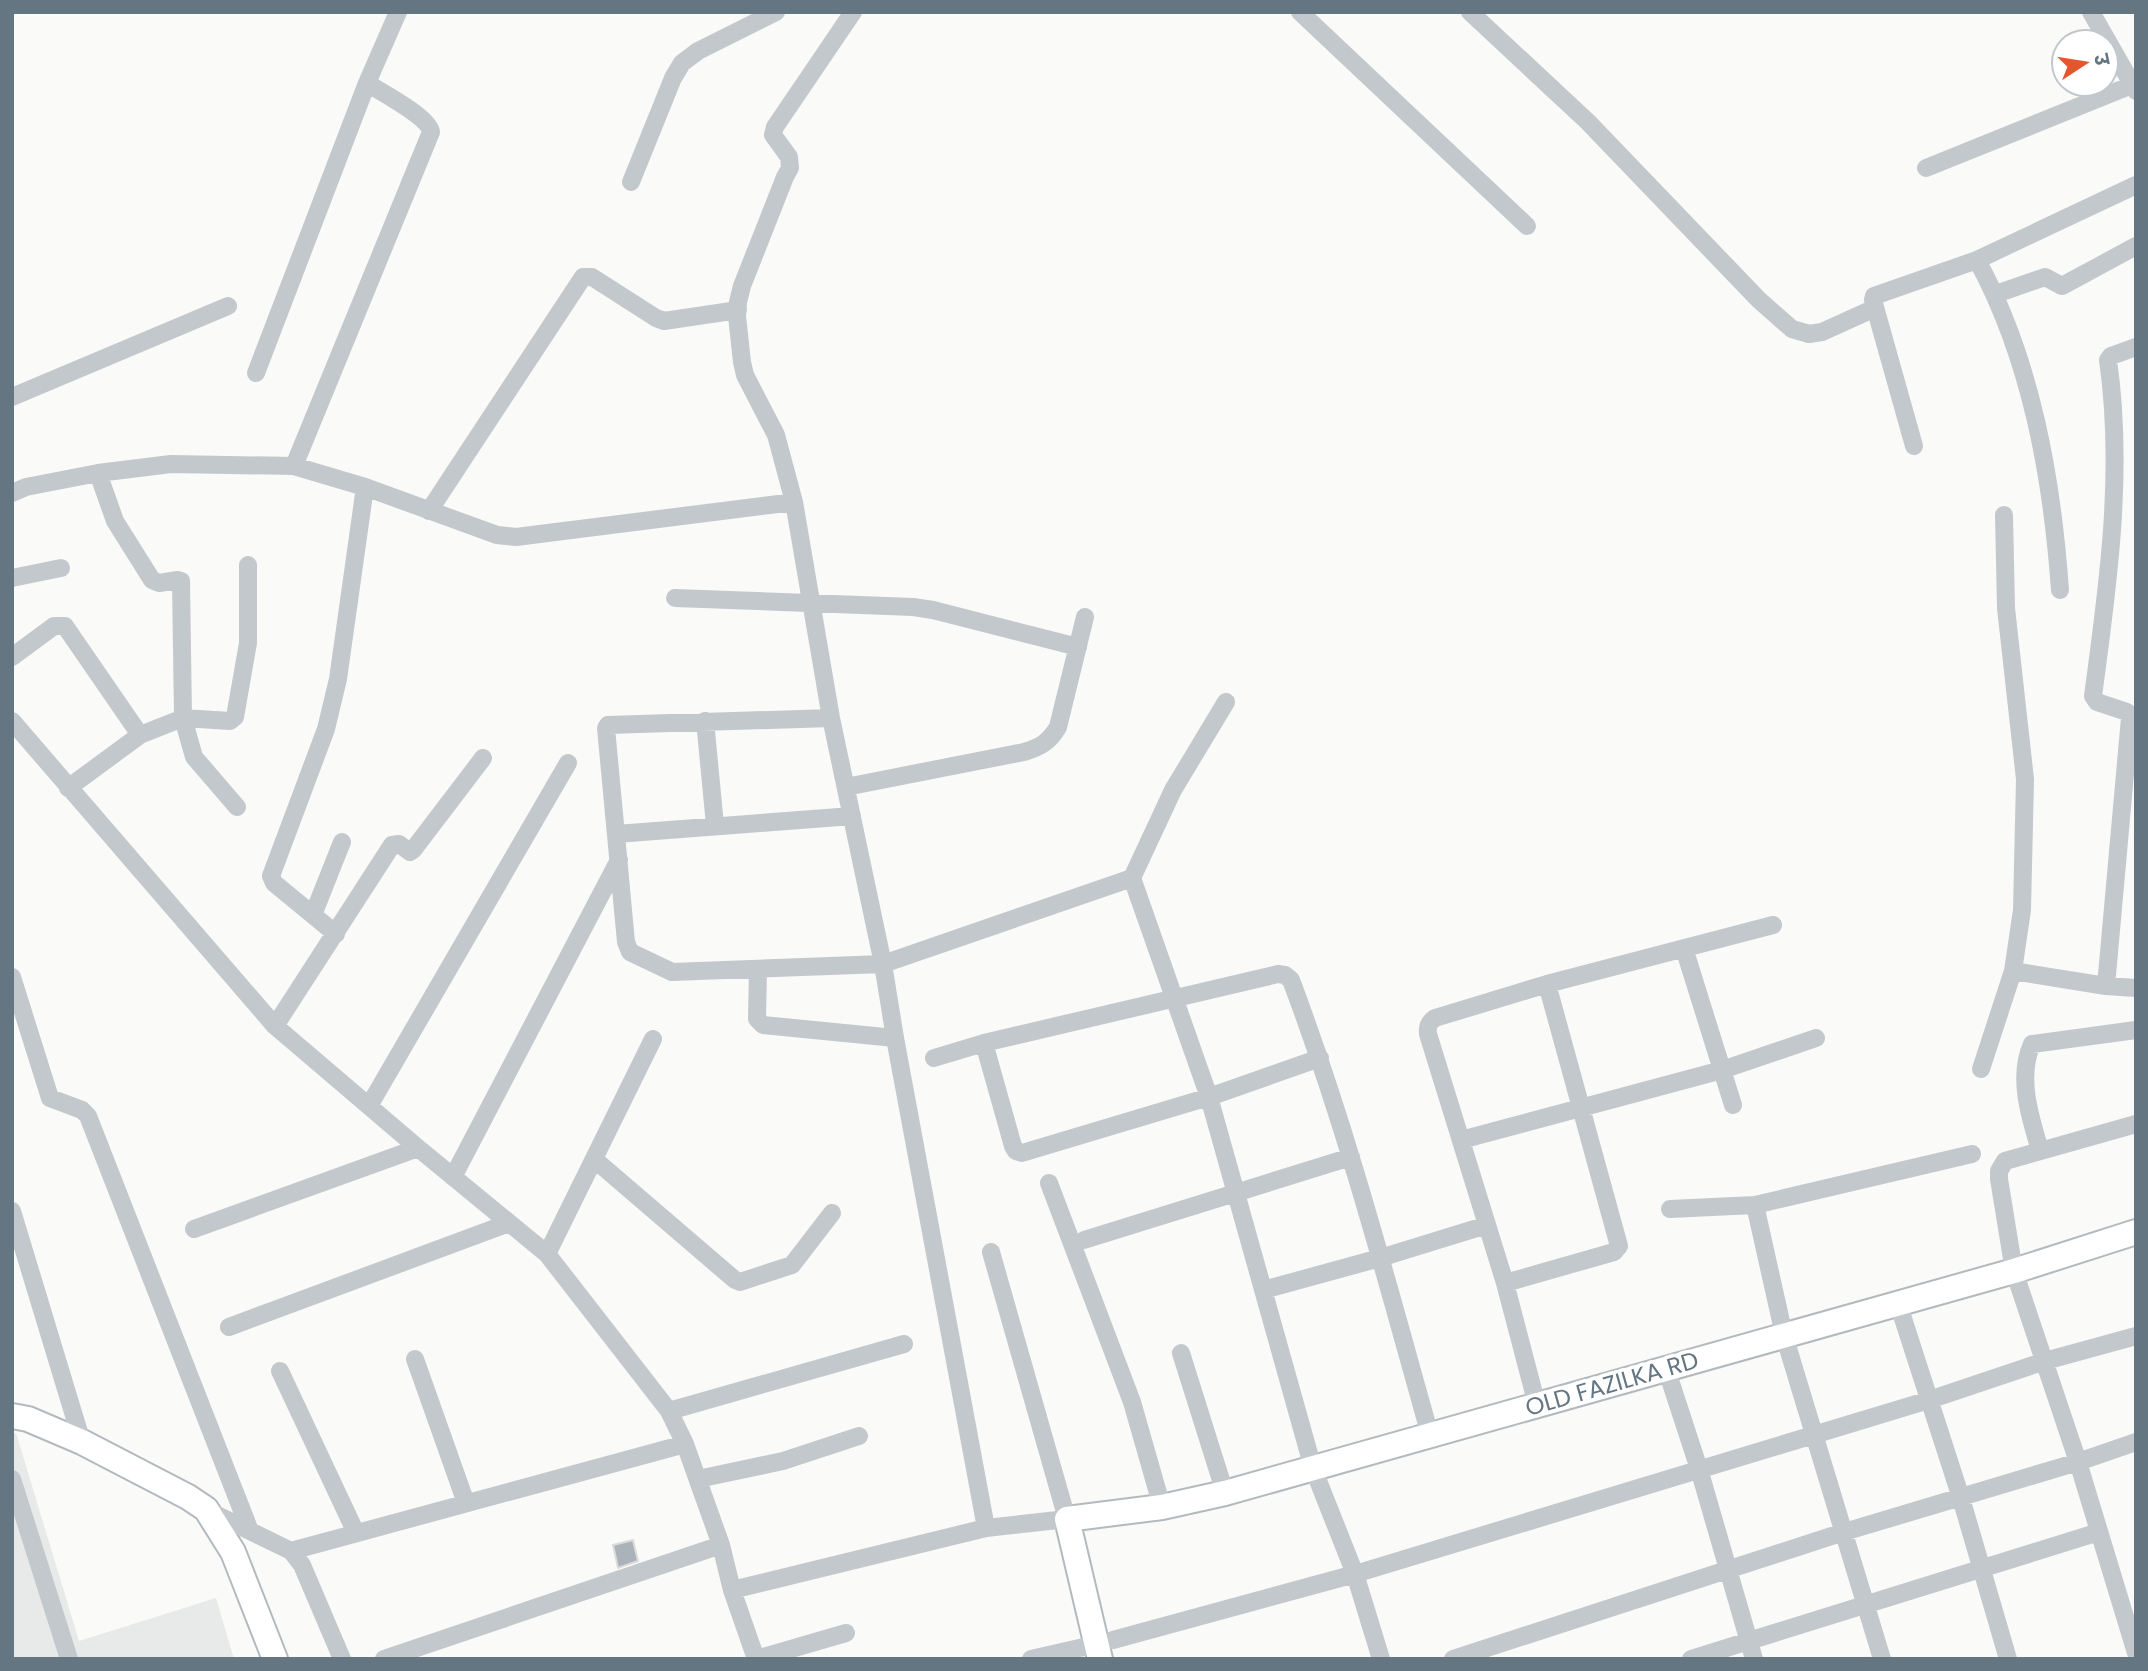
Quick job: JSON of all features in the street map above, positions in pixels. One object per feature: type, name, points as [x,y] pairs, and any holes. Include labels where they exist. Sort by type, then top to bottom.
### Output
[{"type":"main road","name":"OLD FAZILKA RD","points":[[1075,1518],[1162,1507],[1225,1493],[2136,1233]]},
{"type":"main road","points":[[12,1416],[28,1419],[82,1442],[206,1509],[233,1552],[275,1659]]},
{"type":"main road","points":[[1075,1518],[1107,1650]]},
{"type":"street","points":[[256,373],[367,83],[398,12]]},
{"type":"street","points":[[631,182],[673,78],[682,63],[698,51],[776,12]]},
{"type":"street","points":[[853,12],[775,127],[773,135],[789,157],[790,168],[742,286],[738,310],[742,362],[745,375],[776,435],[794,502],[831,718],[883,964],[986,1528]]},
{"type":"street","points":[[1300,12],[1527,226]]},
{"type":"street","points":[[1470,12],[1588,122],[1759,300],[1792,329],[1809,334],[1822,332],[1875,308]]},
{"type":"street","points":[[1926,168],[2134,88],[2091,12]]},
{"type":"street","points":[[294,466],[431,132],[430,126],[418,116],[367,83]]},
{"type":"street","points":[[1914,446],[1875,308],[1874,296],[1977,260],[2136,186]]},
{"type":"street","points":[[1996,294],[2045,277],[2062,286],[2136,246]]},
{"type":"street","points":[[1977,260],[1996,294],[2027,387],[2055,521],[2060,590]]},
{"type":"street","points":[[429,511],[583,277],[592,277],[664,321],[738,310]]},
{"type":"street","points":[[12,397],[228,306]]},
{"type":"street","points":[[2106,986],[2130,718],[2127,712],[2097,702],[2093,696],[2112,530],[2114,401],[2108,360],[2111,356],[2136,347]]},
{"type":"street","points":[[12,493],[26,486],[98,473],[172,464],[294,466],[365,487],[497,535],[516,537],[794,502]]},
{"type":"street","points":[[98,473],[115,521],[152,580],[159,583],[181,581],[183,718],[194,757],[237,807]]},
{"type":"street","points":[[336,934],[274,883],[271,876],[326,729],[338,679],[365,487]]},
{"type":"street","points":[[1981,1069],[2013,971],[2022,910],[2025,779],[2006,608],[2004,515]]},
{"type":"street","points":[[68,788],[140,735],[183,718],[230,721],[235,717],[248,643],[248,565]]},
{"type":"street","points":[[12,578],[61,568]]},
{"type":"street","points":[[675,598],[913,607],[1077,648]]},
{"type":"street","points":[[846,787],[1024,752],[1040,747],[1050,740],[1058,727],[1085,617]]},
{"type":"street","points":[[12,657],[54,626],[65,626],[140,735]]},
{"type":"street","points":[[1226,702],[1173,790],[1132,878],[1209,1097],[1313,1468],[1355,1574],[1381,1659]]},
{"type":"street","points":[[831,718],[608,725],[606,728],[626,942],[630,952],[672,972],[883,964],[1132,878]]},
{"type":"street","points":[[12,721],[275,1026],[547,1254],[669,1411],[698,1479],[756,1659],[846,1633]]},
{"type":"street","points":[[705,721],[715,825]]},
{"type":"street","points":[[275,1026],[392,845],[398,844],[410,852],[413,850],[483,758]]},
{"type":"street","points":[[369,1107],[568,763]]},
{"type":"street","points":[[616,834],[852,816]]},
{"type":"street","points":[[313,915],[342,842]]},
{"type":"street","points":[[453,1177],[619,860]]},
{"type":"street","points":[[1537,1405],[1505,1283],[1427,1028],[1435,1017],[1547,984],[1773,925]]},
{"type":"street","points":[[1684,948],[1733,1105]]},
{"type":"street","points":[[758,970],[757,1018],[763,1025],[895,1038]]},
{"type":"street","points":[[2013,971],[2106,986],[2136,988]]},
{"type":"street","points":[[934,1058],[984,1043],[1279,974],[1285,975],[1291,980],[1320,1058],[1430,1435]]},
{"type":"street","points":[[12,977],[50,1098],[82,1110],[88,1116],[250,1531]]},
{"type":"street","points":[[1505,1283],[1614,1252],[1619,1247],[1547,984]]},
{"type":"street","points":[[2039,1150],[2025,1085],[2025,1068],[2032,1044],[2136,1030]]},
{"type":"street","points":[[1461,1140],[1722,1070],[1815,1038]]},
{"type":"street","points":[[547,1254],[653,1040]]},
{"type":"street","points":[[984,1043],[1013,1146],[1016,1151],[1023,1153],[1209,1097],[1320,1058]]},
{"type":"street","points":[[2136,1124],[2005,1161],[1999,1171],[2014,1270],[2078,1462],[2136,1653]]},
{"type":"street","points":[[194,1229],[418,1148]]},
{"type":"street","points":[[1670,1209],[1755,1205],[1972,1154]]},
{"type":"street","points":[[1084,1240],[1351,1157]]},
{"type":"street","points":[[594,1159],[740,1282],[792,1265],[832,1213]]},
{"type":"street","points":[[1049,1183],[1132,1402],[1162,1507]]},
{"type":"street","points":[[1755,1205],[1784,1335],[1882,1659]]},
{"type":"street","points":[[12,1211],[82,1442]]},
{"type":"street","points":[[229,1327],[509,1223]]},
{"type":"street","points":[[1263,1290],[1380,1258],[1487,1224]]},
{"type":"street","points":[[732,1591],[986,1528],[1075,1518],[991,1252]]},
{"type":"street","points":[[1898,1303],[1961,1498],[2008,1659]]},
{"type":"street","points":[[1031,1659],[1107,1650],[1929,1400],[2045,1361],[2136,1336]]},
{"type":"street","points":[[669,1411],[904,1345]]},
{"type":"street","points":[[1181,1353],[1225,1493]]},
{"type":"street","points":[[415,1359],[466,1503]]},
{"type":"street","points":[[1666,1368],[1699,1469],[1754,1659]]},
{"type":"street","points":[[280,1371],[356,1533]]},
{"type":"street","points":[[698,1479],[783,1461],[859,1436]]},
{"type":"street","points":[[1453,1659],[1844,1532],[2136,1442]]},
{"type":"street","points":[[291,1551],[685,1444]]},
{"type":"street","points":[[12,1479],[69,1659]]},
{"type":"street","points":[[206,1509],[291,1551],[302,1564],[342,1659]]},
{"type":"street","points":[[1691,1659],[2099,1532]]},
{"type":"street","points":[[384,1659],[721,1545]]},
{"type":"shaded area","points":[[16,1433],[79,1641],[216,1598],[234,1659],[12,1659],[12,1434]]},
{"type":"building","points":[[633,1540],[638,1561],[618,1568],[613,1545]]}]
